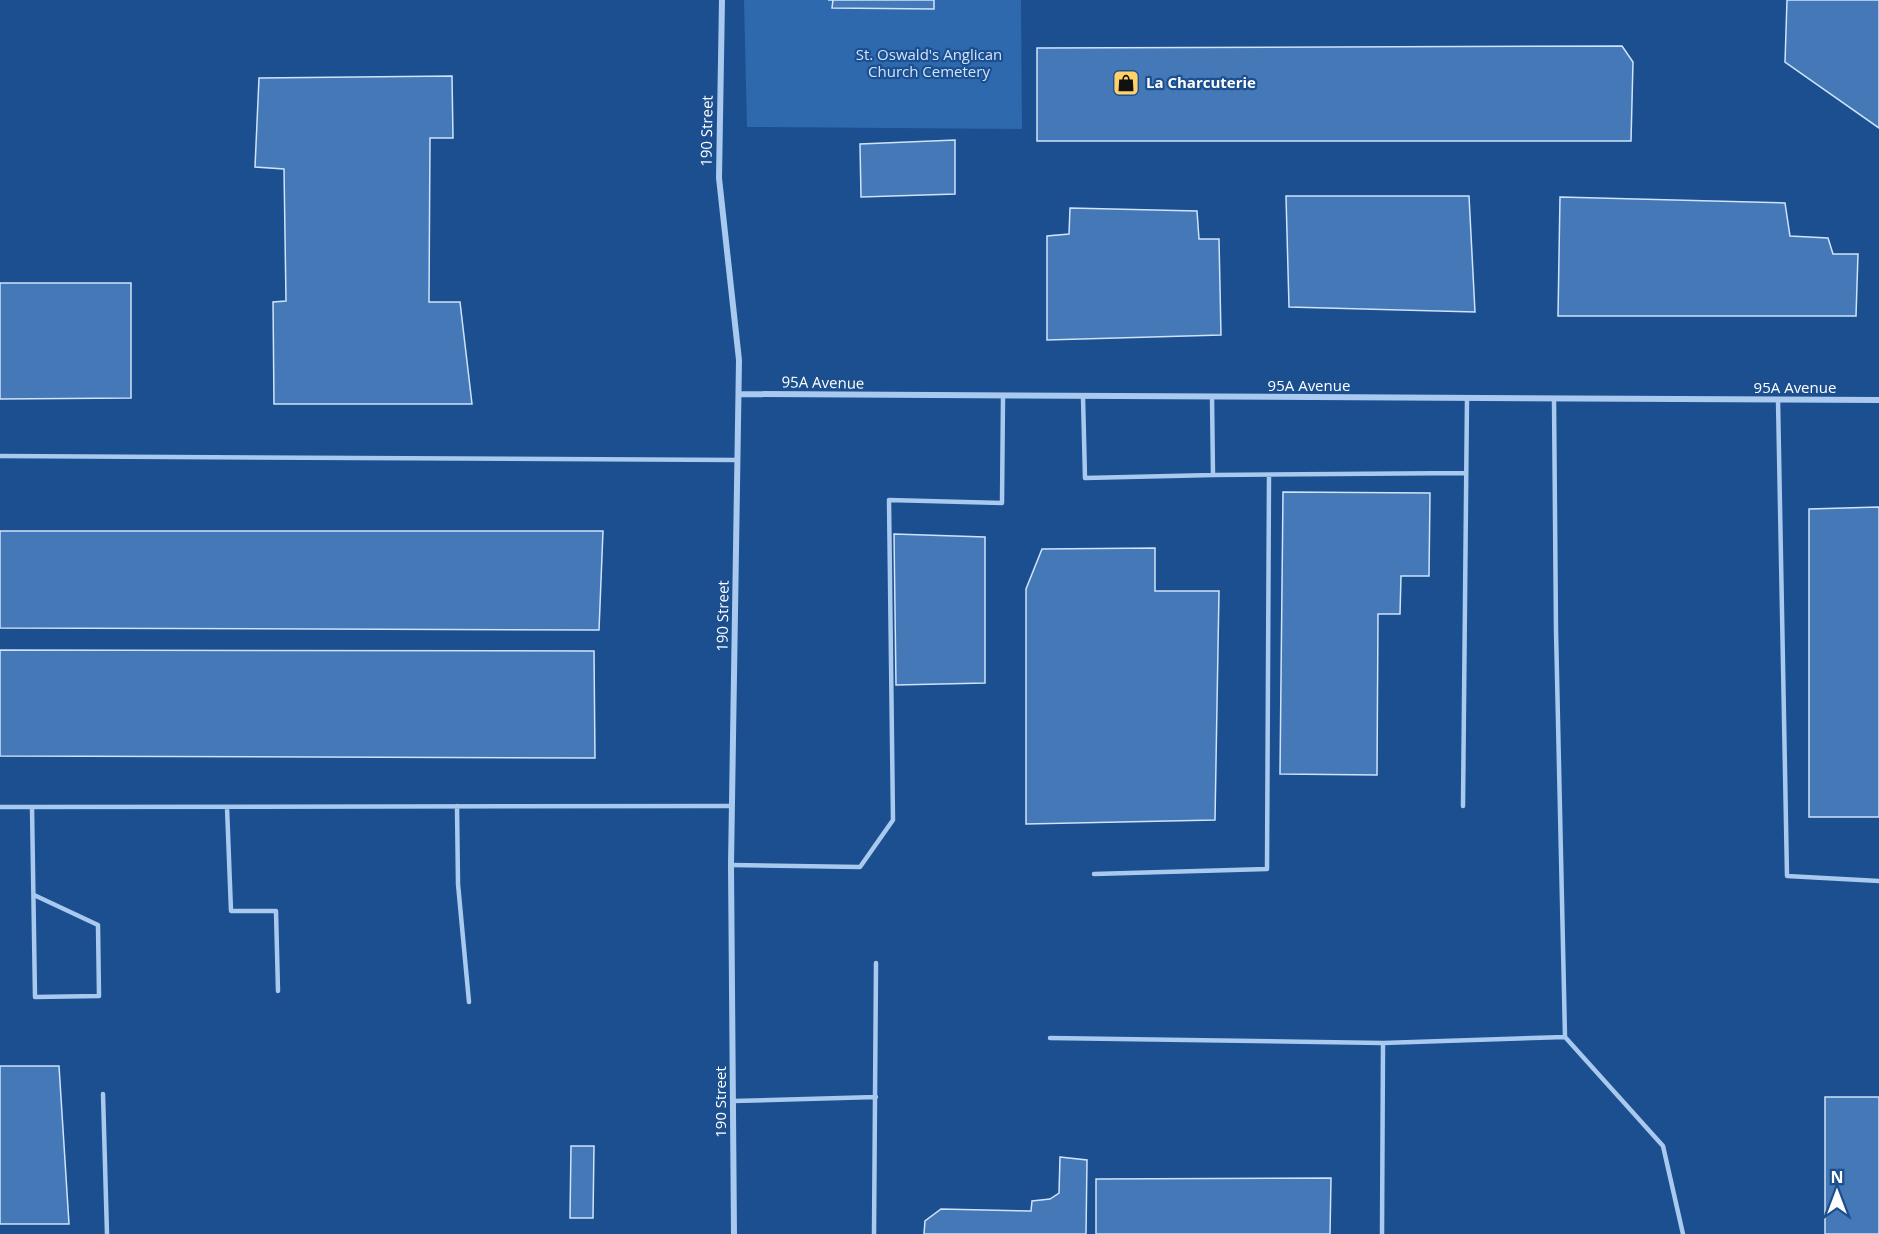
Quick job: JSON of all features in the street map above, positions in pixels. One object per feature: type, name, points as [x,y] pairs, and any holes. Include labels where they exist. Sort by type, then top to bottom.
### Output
[{"type":"street","name":"190 Street","points":[[722,0],[719,178],[736,325],[739,394],[731,865],[734,1234]]},
{"type":"street","name":"95A Avenue","points":[[739,394],[1879,400]]},
{"type":"lane","points":[[731,865],[860,867],[893,820],[889,500],[1002,503],[1003,397]]},
{"type":"lane","points":[[1083,397],[1085,478],[1466,473]]},
{"type":"lane","points":[[1212,397],[1213,475]]},
{"type":"lane","points":[[1463,806],[1467,398]]},
{"type":"lane","points":[[1554,399],[1556,642],[1565,1036],[1663,1146],[1683,1234]]},
{"type":"lane","points":[[1779,400],[1787,876],[1879,880]]},
{"type":"lane","points":[[0,456],[737,460]]},
{"type":"lane","points":[[1094,874],[1267,869],[1269,475]]},
{"type":"lane","points":[[457,806],[458,884],[470,1002]]},
{"type":"lane","points":[[0,807],[732,806]]},
{"type":"lane","points":[[32,807],[35,997],[99,996],[98,925],[34,895]]},
{"type":"lane","points":[[227,807],[231,911],[276,911],[278,991]]},
{"type":"lane","points":[[874,1234],[876,963]]},
{"type":"lane","points":[[1050,1038],[1383,1043],[1565,1036]]},
{"type":"lane","points":[[1382,1234],[1383,1043]]},
{"type":"lane","points":[[103,1094],[107,1234]]},
{"type":"lane","points":[[733,1101],[876,1097]]},
{"type":"green space","name":"St. Oswald's Anglican Church Cemetery","points":[[744,0],[1021,0],[1022,129],[747,127]]},
{"type":"building","points":[[833,0],[934,0],[934,9],[832,8]]},
{"type":"building","points":[[1787,0],[1879,0],[1879,128],[1785,62]]},
{"type":"building","points":[[1622,46],[1633,62],[1631,141],[1037,141],[1037,48]]},
{"type":"building","points":[[452,76],[453,138],[430,138],[429,302],[460,302],[472,404],[274,404],[273,302],[286,301],[284,169],[255,167],[259,78]]},
{"type":"building","points":[[955,140],[955,194],[861,197],[860,144]]},
{"type":"building","points":[[1286,196],[1469,196],[1475,312],[1289,307]]},
{"type":"building","points":[[1560,197],[1785,203],[1790,236],[1828,238],[1833,254],[1858,254],[1856,316],[1558,316]]},
{"type":"building","points":[[1070,208],[1197,211],[1199,239],[1219,239],[1221,335],[1047,340],[1047,236],[1069,234]]},
{"type":"building","points":[[0,283],[131,283],[131,398],[0,399]]},
{"type":"building","points":[[1283,492],[1430,493],[1429,576],[1401,576],[1400,614],[1378,614],[1377,775],[1280,774]]},
{"type":"building","points":[[1879,507],[1879,817],[1809,817],[1809,509]]},
{"type":"building","points":[[0,531],[603,531],[599,630],[0,628]]},
{"type":"building","points":[[894,534],[985,537],[985,683],[896,685]]},
{"type":"building","points":[[1155,548],[1155,591],[1219,591],[1215,820],[1026,824],[1026,589],[1042,549]]},
{"type":"building","points":[[0,650],[594,651],[595,758],[0,756]]},
{"type":"building","points":[[0,1066],[59,1066],[69,1224],[0,1224]]},
{"type":"building","points":[[1825,1097],[1879,1097],[1879,1234],[1825,1234]]},
{"type":"building","points":[[571,1146],[594,1146],[593,1218],[570,1218]]},
{"type":"building","points":[[1060,1157],[1087,1160],[1086,1234],[924,1234],[925,1221],[941,1209],[1031,1211],[1032,1201],[1050,1199],[1059,1193]]},
{"type":"building","points":[[1331,1178],[1330,1234],[1096,1234],[1096,1179]]},
{"type":"place","name":"La Charcuterie","points":[[1126,83]]}]
